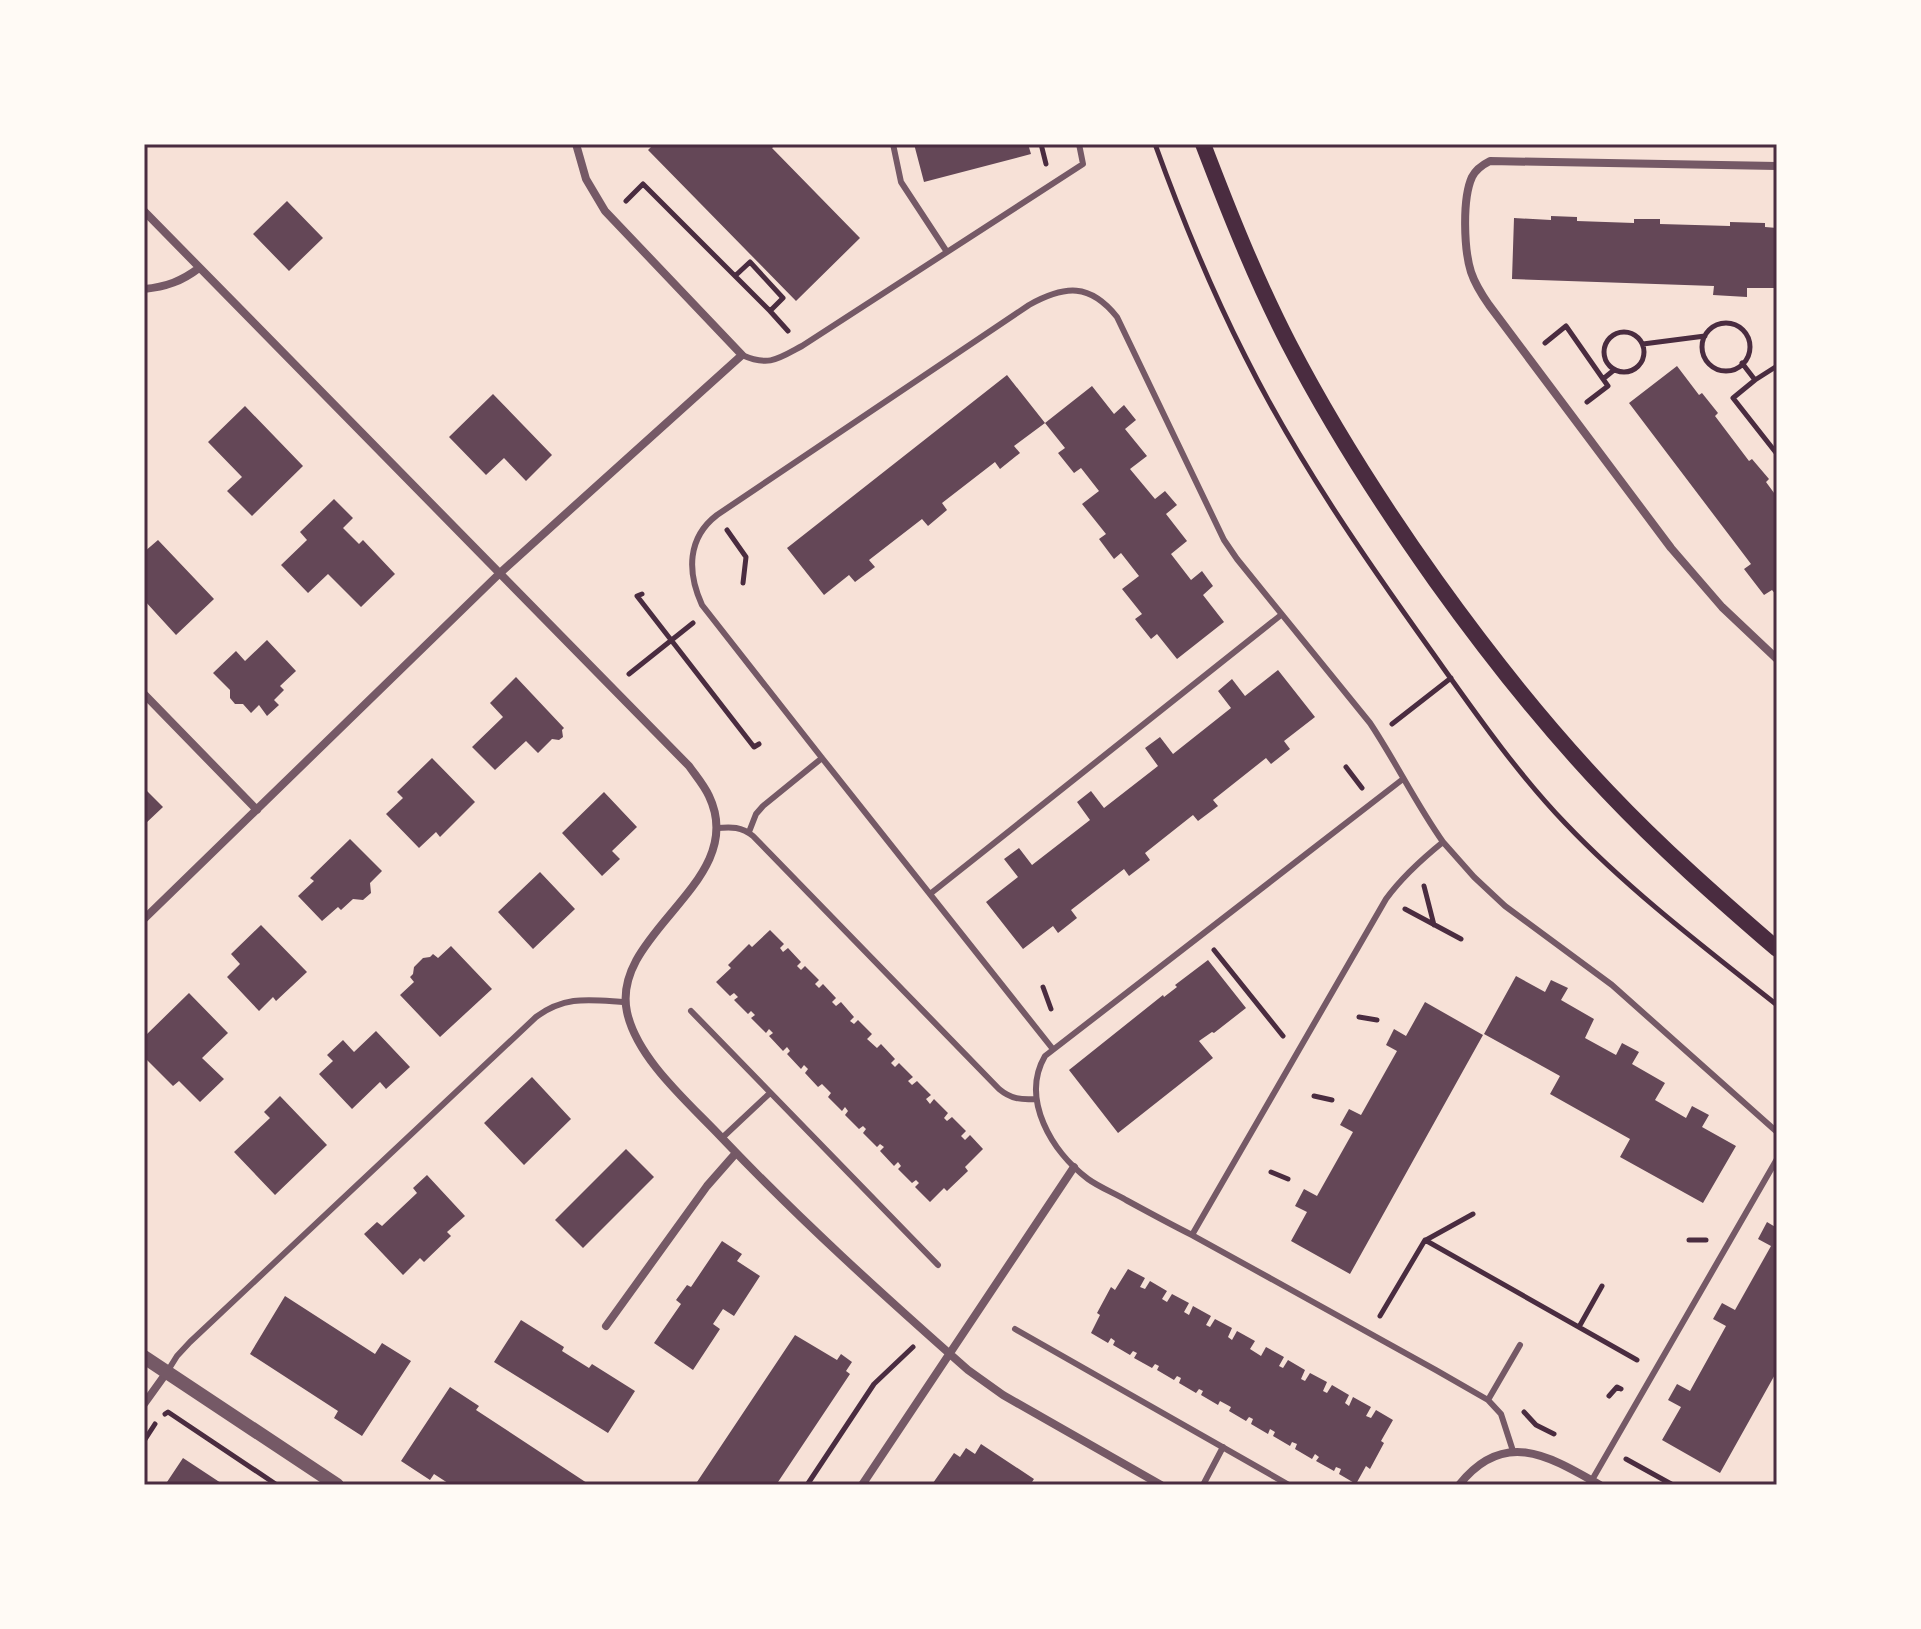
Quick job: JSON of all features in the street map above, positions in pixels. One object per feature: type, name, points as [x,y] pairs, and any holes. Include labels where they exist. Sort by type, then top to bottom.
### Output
[{"type":"main road","points":[[1203,144],[1244,247],[1289,344],[1362,472],[1433,576],[1509,679],[1606,790],[1705,887],[1777,949]]},
{"type":"street","points":[[144,919],[500,573],[742,355],[605,211],[586,179],[576,144]]},
{"type":"street","points":[[1777,166],[1498,160],[1483,164],[1472,177],[1465,227],[1467,255],[1475,282],[1489,305],[1651,522],[1703,586],[1777,659]]},
{"type":"street","points":[[144,211],[689,766],[709,796],[716,828],[714,844],[702,873],[643,950],[628,983],[625,1002],[628,1016],[647,1054],[683,1097],[801,1218],[985,1384],[1161,1485]]},
{"type":"street","points":[[144,289],[180,281],[199,268]]},
{"type":"street","points":[[144,694],[257,810]]},
{"type":"street","points":[[606,1326],[707,1186],[736,1153]]},
{"type":"street","points":[[862,1485],[1074,1167]]},
{"type":"street","points":[[144,1357],[337,1485]]},
{"type":"street","points":[[144,1404],[167,1372]]},
{"type":"street","points":[[1459,1485],[1479,1465],[1513,1451],[1545,1457],[1596,1483]]},
{"type":"lane","points":[[893,144],[901,182],[947,252]]},
{"type":"lane","points":[[742,355],[757,362],[776,360],[802,346],[1083,164],[1079,144]]},
{"type":"lane","points":[[1052,1048],[707,613],[696,592],[692,563],[699,533],[717,515],[1029,305],[1058,292],[1084,292],[1096,296],[1117,317],[1224,540],[1370,723],[1443,842],[1505,906],[1612,985],[1777,1132]]},
{"type":"lane","points":[[930,894],[1281,615]]},
{"type":"lane","points":[[749,832],[763,806],[822,758]]},
{"type":"lane","points":[[1403,779],[1052,1048],[1039,1065],[1036,1099],[1050,1136],[1074,1167],[1090,1181],[1488,1400],[1501,1414],[1513,1451]]},
{"type":"lane","points":[[716,828],[733,827],[749,832],[999,1089],[1012,1098],[1036,1099]]},
{"type":"lane","points":[[1192,1235],[1386,899],[1425,856],[1443,842]]},
{"type":"lane","points":[[167,1372],[177,1356],[201,1331],[536,1017],[560,1003],[576,1000],[625,1002]]},
{"type":"lane","points":[[691,1011],[938,1265]]},
{"type":"lane","points":[[722,1138],[770,1093]]},
{"type":"lane","points":[[1596,1483],[1655,1370],[1777,1159]]},
{"type":"lane","points":[[1015,1329],[1289,1485]]},
{"type":"lane","points":[[1488,1400],[1520,1345]]},
{"type":"lane","points":[[1203,1485],[1223,1447]]},
{"type":"path","points":[[617,193],[625,202],[643,184],[735,276],[770,311],[783,298],[750,262],[735,276]]},
{"type":"path","points":[[1723,323],[1738,327],[1748,339],[1749,347],[1742,363],[1724,371],[1710,365],[1702,351],[1709,330],[1723,323]]},
{"type":"path","points":[[1545,343],[1566,326],[1608,386],[1571,414]]},
{"type":"path","points":[[1618,333],[1631,333],[1643,344],[1644,354],[1639,366],[1628,372],[1614,370],[1605,360],[1607,341],[1618,333]]},
{"type":"path","points":[[1643,344],[1705,336]]},
{"type":"path","points":[[1742,363],[1755,380]]},
{"type":"path","points":[[1777,366],[1733,398],[1777,454]]},
{"type":"path","points":[[1603,379],[1614,370]]},
{"type":"path","points":[[717,515],[746,557],[743,583]]},
{"type":"path","points":[[642,594],[637,596],[671,641],[754,747],[759,744]]},
{"type":"path","points":[[612,688],[707,613]]},
{"type":"path","points":[[1391,724],[1451,678]]},
{"type":"path","points":[[1346,767],[1362,788]]},
{"type":"path","points":[[1423,881],[1434,925]]},
{"type":"path","points":[[1386,899],[1461,939]]},
{"type":"path","points":[[1201,934],[1297,1054]]},
{"type":"path","points":[[1043,987],[1051,1009]]},
{"type":"path","points":[[1359,1017],[1377,1020]]},
{"type":"path","points":[[1314,1096],[1332,1100]]},
{"type":"path","points":[[1271,1172],[1288,1179]]},
{"type":"path","points":[[1380,1316],[1425,1240],[1473,1214]]},
{"type":"path","points":[[1425,1240],[1655,1370]]},
{"type":"path","points":[[1689,1240],[1705,1240]]},
{"type":"path","points":[[1579,1327],[1602,1286]]},
{"type":"path","points":[[807,1485],[874,1384],[927,1334]]},
{"type":"path","points":[[1609,1396],[1617,1387]]},
{"type":"path","points":[[144,1441],[160,1416],[168,1412],[277,1485]]},
{"type":"building","points":[[654,144],[777,144],[772,148],[860,238],[796,301],[648,150]]},
{"type":"building","points":[[914,144],[1028,144],[1031,154],[924,182]]},
{"type":"building","points":[[287,201],[323,238],[289,271],[253,234]]},
{"type":"building","points":[[1551,216],[1577,217],[1577,221],[1634,223],[1634,219],[1660,219],[1660,224],[1730,226],[1730,222],[1765,223],[1765,227],[1777,228],[1777,288],[1747,288],[1747,297],[1713,295],[1714,286],[1512,279],[1514,218],[1551,220]]},
{"type":"building","points":[[1677,366],[1699,395],[1702,393],[1718,413],[1715,416],[1749,461],[1752,459],[1769,479],[1766,482],[1777,497],[1777,596],[1772,590],[1764,595],[1744,569],[1751,564],[1629,403]]},
{"type":"building","points":[[1007,375],[1045,423],[1014,446],[1020,453],[1000,469],[995,462],[942,503],[947,510],[928,526],[922,519],[869,560],[875,567],[855,582],[849,575],[824,595],[787,548]]},
{"type":"building","points":[[1092,386],[1114,414],[1124,405],[1136,420],[1125,429],[1147,456],[1130,469],[1155,499],[1165,491],[1177,505],[1166,514],[1187,541],[1171,554],[1191,580],[1202,571],[1213,586],[1203,595],[1224,622],[1177,659],[1157,634],[1151,639],[1135,619],[1142,614],[1122,589],[1139,576],[1121,553],[1114,559],[1099,539],[1106,534],[1082,504],[1099,491],[1081,468],[1074,473],[1058,453],[1065,448],[1045,423]]},
{"type":"building","points":[[493,394],[552,455],[526,481],[504,458],[486,475],[449,437]]},
{"type":"building","points":[[245,406],[303,466],[252,516],[227,491],[242,477],[208,442]]},
{"type":"building","points":[[334,499],[353,518],[343,528],[359,544],[363,540],[395,574],[361,607],[328,574],[308,593],[281,565],[307,540],[300,532]]},
{"type":"building","points":[[158,540],[214,599],[176,635],[144,600],[144,552]]},
{"type":"building","points":[[267,640],[296,671],[280,686],[284,690],[274,700],[279,705],[267,716],[259,705],[251,713],[243,704],[235,704],[230,698],[230,690],[213,673],[236,651],[245,661]]},
{"type":"building","points":[[1278,670],[1315,717],[1284,741],[1290,749],[1271,764],[1266,758],[1213,800],[1218,806],[1198,821],[1193,815],[1145,853],[1150,860],[1129,876],[1124,869],[1071,910],[1077,918],[1058,933],[1053,926],[1023,949],[986,902],[1018,877],[1004,859],[1019,848],[1032,865],[1090,820],[1077,802],[1091,791],[1104,808],[1158,766],[1145,748],[1160,737],[1173,754],[1231,708],[1218,691],[1232,679],[1245,696]]},
{"type":"building","points":[[516,677],[564,728],[563,737],[552,739],[538,753],[526,741],[495,770],[472,747],[503,717],[490,703]]},
{"type":"building","points":[[432,758],[475,802],[440,837],[436,832],[419,848],[386,814],[403,798],[397,792]]},
{"type":"building","points":[[144,788],[163,807],[145,824],[144,822]]},
{"type":"building","points":[[604,792],[637,827],[612,851],[620,859],[602,876],[562,833]]},
{"type":"building","points":[[350,839],[382,871],[370,883],[371,893],[363,900],[353,899],[322,921],[298,896],[314,881],[310,878]]},
{"type":"building","points":[[540,872],[575,909],[533,949],[498,912]]},
{"type":"building","points":[[261,925],[307,972],[276,1001],[273,997],[259,1011],[227,977],[240,964],[231,954]]},
{"type":"building","points":[[770,930],[784,944],[780,948],[783,952],[788,948],[801,962],[797,966],[801,970],[805,966],[819,980],[815,984],[819,988],[823,984],[836,998],[832,1002],[836,1006],[841,1002],[854,1017],[850,1021],[854,1024],[858,1020],[872,1034],[867,1039],[877,1048],[881,1044],[895,1059],[891,1063],[895,1067],[899,1063],[913,1077],[908,1081],[912,1085],[917,1081],[931,1095],[926,1099],[930,1104],[934,1099],[948,1113],[944,1118],[947,1121],[952,1117],[966,1131],[961,1136],[965,1140],[970,1135],[983,1149],[965,1167],[968,1171],[930,1202],[915,1187],[919,1183],[916,1180],[912,1183],[898,1169],[901,1166],[898,1162],[894,1166],[880,1151],[884,1147],[880,1144],[877,1147],[863,1133],[866,1129],[863,1126],[859,1129],[845,1115],[848,1111],[845,1107],[842,1111],[828,1097],[831,1093],[822,1084],[818,1087],[805,1073],[808,1069],[804,1065],[801,1069],[787,1054],[790,1051],[787,1047],[783,1051],[769,1036],[773,1033],[769,1029],[766,1033],[751,1018],[755,1015],[751,1011],[748,1014],[734,1000],[738,997],[734,993],[730,996],[716,982],[749,944],[752,947]]},
{"type":"building","points":[[451,946],[492,989],[440,1037],[400,995],[414,982],[410,977],[423,958],[433,954],[438,958]]},
{"type":"building","points":[[1208,960],[1246,1008],[1199,1041],[1213,1058],[1118,1133],[1069,1070]]},
{"type":"building","points":[[1516,976],[1545,992],[1551,980],[1568,988],[1561,1000],[1594,1019],[1585,1038],[1616,1055],[1622,1043],[1639,1052],[1632,1064],[1665,1083],[1655,1100],[1686,1118],[1692,1106],[1709,1115],[1702,1127],[1736,1146],[1703,1203],[1620,1157],[1630,1139],[1550,1094],[1560,1076],[1484,1034]]},
{"type":"building","points":[[189,993],[228,1033],[202,1058],[224,1079],[200,1102],[179,1081],[173,1086],[144,1057],[144,1037]]},
{"type":"building","points":[[1425,1002],[1483,1035],[1350,1274],[1291,1241],[1307,1212],[1295,1206],[1304,1189],[1317,1196],[1353,1132],[1340,1125],[1349,1109],[1361,1115],[1397,1051],[1386,1045],[1394,1029],[1406,1036]]},
{"type":"building","points":[[376,1031],[410,1067],[386,1089],[380,1082],[352,1109],[319,1074],[333,1061],[327,1055],[343,1040],[354,1052]]},
{"type":"building","points":[[532,1077],[571,1119],[524,1165],[484,1123]]},
{"type":"building","points":[[280,1096],[327,1145],[275,1195],[234,1152],[270,1118],[264,1112]]},
{"type":"building","points":[[626,1149],[654,1177],[583,1248],[555,1220]]},
{"type":"building","points":[[427,1175],[465,1216],[447,1232],[451,1236],[424,1262],[420,1258],[403,1275],[364,1234],[377,1222],[382,1226],[417,1193],[413,1188]]},
{"type":"building","points":[[1767,1222],[1777,1228],[1777,1371],[1720,1473],[1662,1440],[1681,1407],[1668,1400],[1677,1384],[1690,1391],[1726,1326],[1713,1319],[1722,1303],[1735,1310],[1771,1246],[1758,1239]]},
{"type":"building","points":[[722,1241],[742,1254],[737,1261],[760,1276],[734,1316],[723,1309],[713,1324],[720,1329],[693,1370],[654,1343],[681,1304],[676,1300],[687,1285],[691,1287]]},
{"type":"building","points":[[1128,1269],[1145,1278],[1140,1287],[1145,1289],[1150,1281],[1167,1291],[1162,1299],[1167,1302],[1172,1294],[1189,1303],[1184,1312],[1189,1315],[1193,1306],[1211,1316],[1206,1325],[1210,1327],[1215,1319],[1232,1328],[1228,1337],[1232,1340],[1237,1331],[1255,1341],[1250,1349],[1261,1356],[1266,1347],[1284,1357],[1279,1366],[1283,1368],[1288,1360],[1305,1370],[1301,1379],[1305,1381],[1310,1373],[1327,1382],[1323,1391],[1327,1393],[1332,1385],[1349,1395],[1345,1403],[1349,1406],[1353,1397],[1371,1407],[1366,1416],[1371,1418],[1376,1410],[1393,1420],[1370,1469],[1366,1466],[1356,1484],[1339,1474],[1341,1469],[1336,1467],[1334,1471],[1316,1461],[1319,1457],[1315,1454],[1312,1459],[1295,1449],[1297,1444],[1292,1442],[1290,1446],[1273,1436],[1275,1432],[1270,1429],[1268,1434],[1251,1424],[1253,1419],[1249,1417],[1246,1421],[1229,1411],[1231,1407],[1220,1401],[1218,1405],[1201,1395],[1203,1391],[1199,1389],[1196,1393],[1179,1383],[1181,1378],[1177,1376],[1174,1380],[1157,1370],[1159,1366],[1155,1364],[1152,1368],[1134,1358],[1137,1353],[1133,1351],[1130,1355],[1113,1345],[1115,1341],[1111,1338],[1108,1343],[1091,1333],[1100,1315],[1097,1313],[1111,1287],[1115,1290]]},
{"type":"building","points":[[285,1296],[375,1354],[382,1343],[411,1361],[362,1436],[334,1418],[338,1411],[250,1354]]},
{"type":"building","points":[[521,1320],[564,1347],[562,1351],[589,1368],[592,1364],[635,1391],[608,1433],[494,1362]]},
{"type":"building","points":[[795,1335],[837,1360],[841,1354],[852,1362],[846,1371],[850,1374],[776,1485],[695,1485]]},
{"type":"building","points":[[450,1387],[479,1406],[476,1410],[590,1485],[451,1485],[434,1474],[430,1480],[401,1461]]},
{"type":"building","points":[[981,1444],[1034,1479],[1030,1485],[933,1483],[954,1453],[960,1457],[966,1448],[975,1454]]},
{"type":"building","points":[[183,1458],[224,1485],[165,1485]]}]
